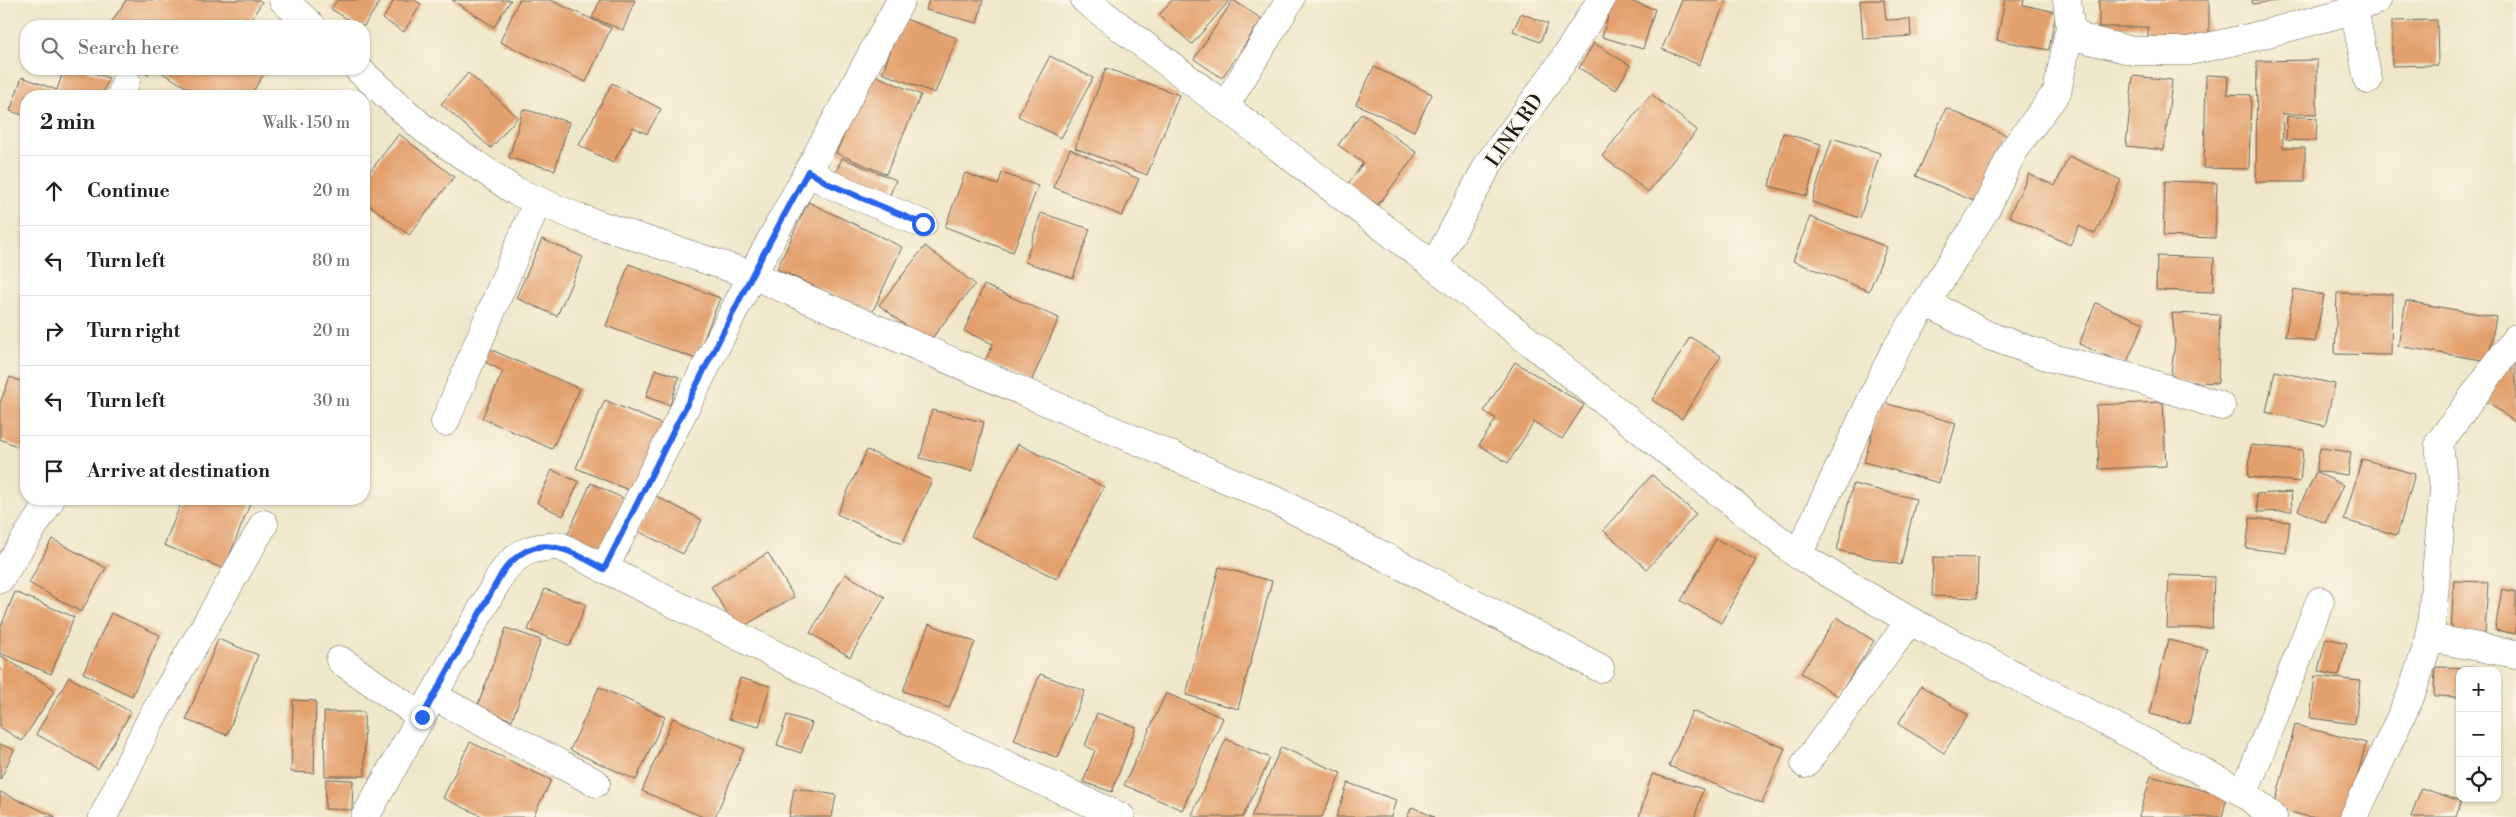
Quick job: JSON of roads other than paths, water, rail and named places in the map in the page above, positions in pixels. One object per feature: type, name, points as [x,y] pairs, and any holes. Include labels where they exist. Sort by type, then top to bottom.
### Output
[{"type":"street","points":[[283,0],[305,20]]},
{"type":"street","points":[[604,569],[752,275],[901,0]]},
{"type":"street","points":[[1085,0],[1434,266],[1798,555],[1910,622],[2244,793],[2273,817]]},
{"type":"street","points":[[1225,106],[1290,0]]},
{"type":"street","name":"LINK RD","points":[[1434,266],[1489,163],[1561,64],[1601,0]]},
{"type":"street","points":[[1798,555],[1894,352],[1986,209],[2014,149],[2058,92],[2070,27],[2067,0]]},
{"type":"street","points":[[2070,27],[2081,38],[2133,51],[2189,51],[2249,38],[2366,4],[2368,80]]},
{"type":"street","points":[[365,75],[424,129],[515,190],[579,218],[752,275],[1277,500],[1600,668]]},
{"type":"street","points":[[808,171],[829,184],[923,224]]},
{"type":"street","points":[[445,422],[538,200]]},
{"type":"street","points":[[1926,302],[1987,335],[2052,358],[2137,379],[2220,406]]},
{"type":"street","points":[[2354,817],[2410,697],[2430,638],[2444,488],[2439,442],[2516,338]]},
{"type":"street","points":[[0,579],[47,505]]},
{"type":"street","points":[[103,817],[150,721],[264,524]]},
{"type":"street","points":[[365,817],[502,573],[513,558],[534,547],[560,546],[865,700],[1121,817]]},
{"type":"street","points":[[2244,793],[2320,601]]},
{"type":"street","points":[[1805,764],[1910,622]]},
{"type":"street","points":[[2430,638],[2516,654]]},
{"type":"street","points":[[340,660],[428,706],[596,783]]}]
